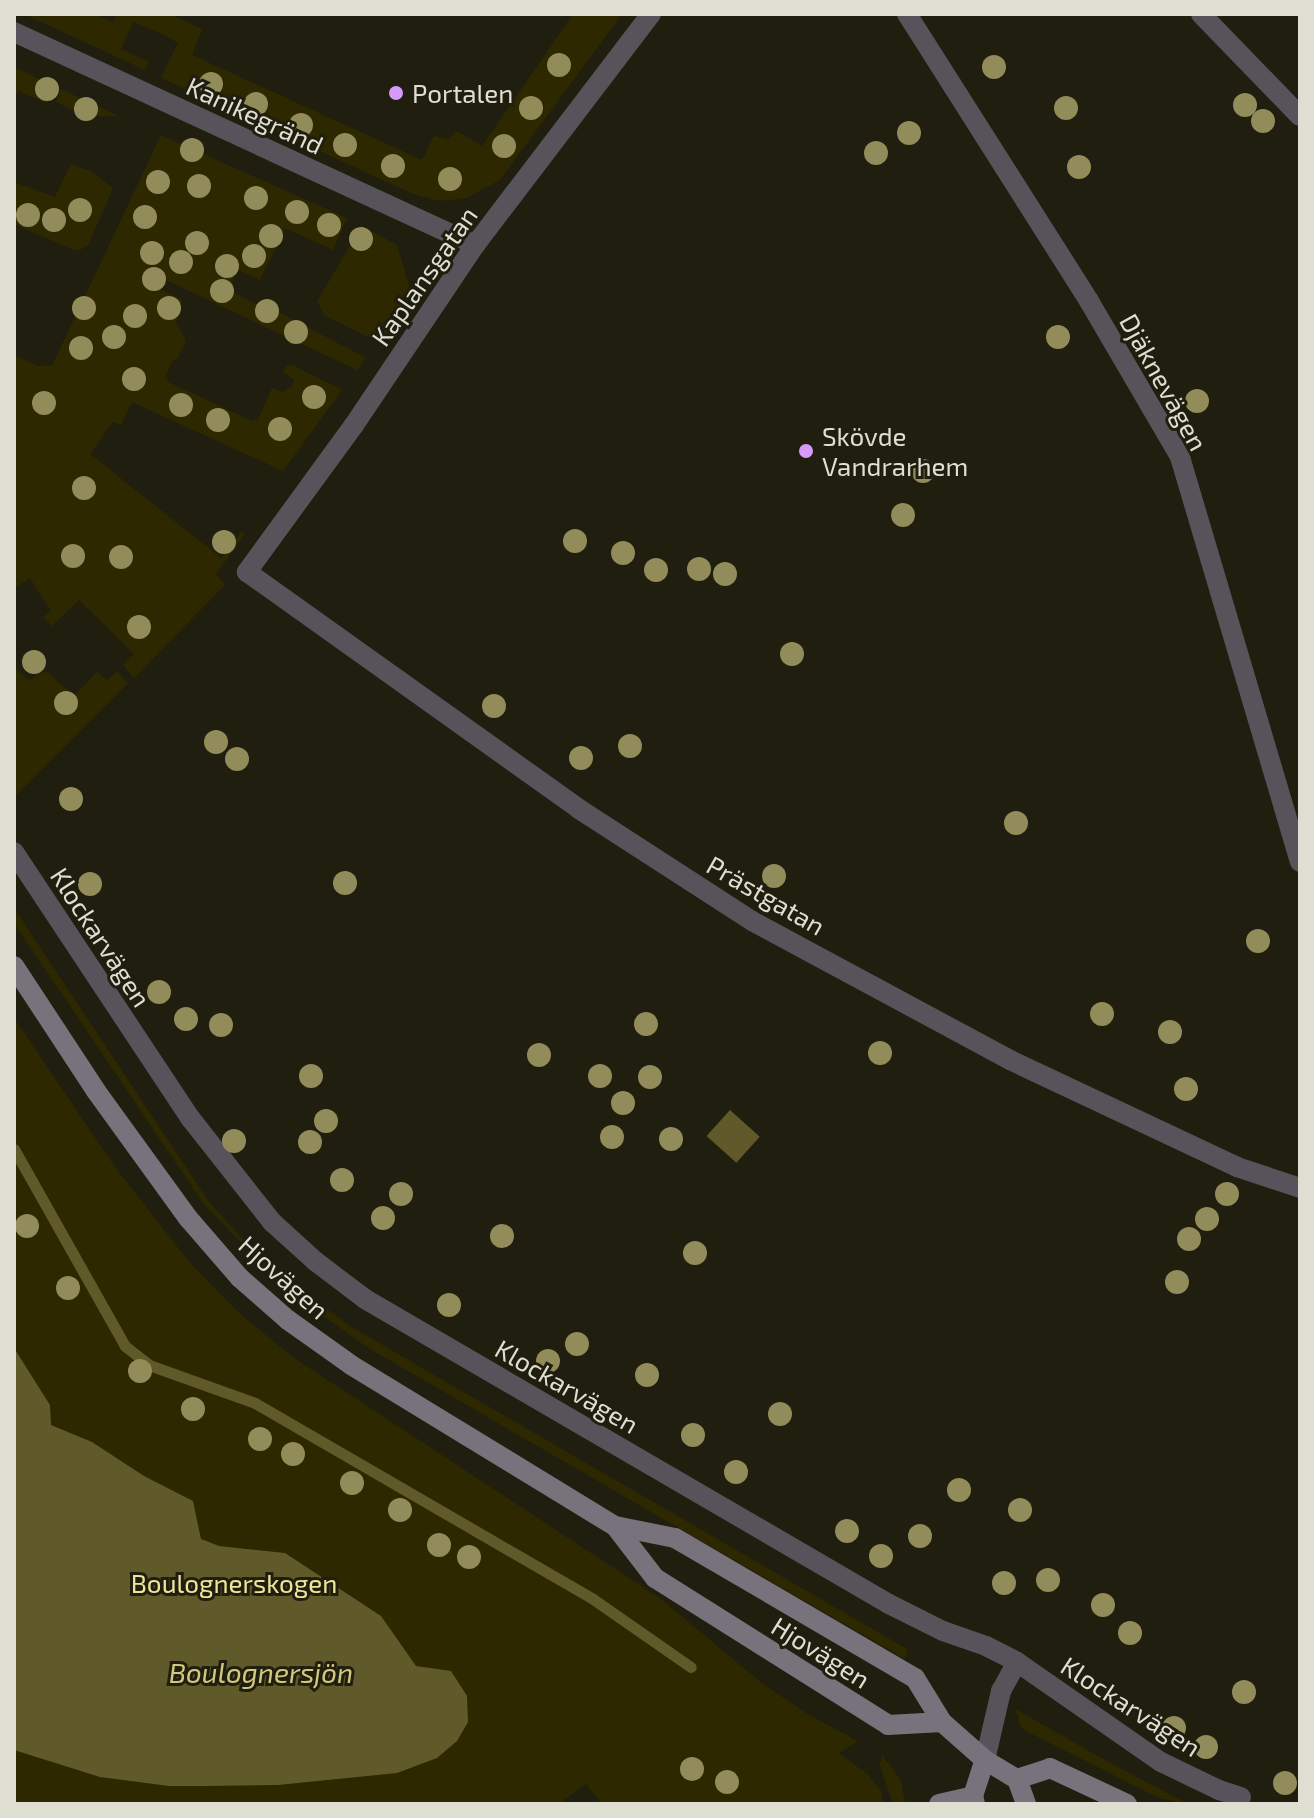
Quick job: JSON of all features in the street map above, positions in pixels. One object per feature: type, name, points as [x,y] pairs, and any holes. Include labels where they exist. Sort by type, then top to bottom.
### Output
[{"type":"main road","name":"Hjovägen","points":[[14,966],[96,1091],[188,1218],[240,1278],[288,1320],[351,1365],[615,1526],[675,1538],[915,1678],[942,1722],[985,1760],[1017,1779]]},
{"type":"main road","name":"Hjovägen","points":[[615,1526],[655,1578],[888,1725],[942,1722]]},
{"type":"main road","points":[[939,1804],[974,1800],[985,1760]]},
{"type":"main road","points":[[1026,1804],[1017,1779],[1050,1768],[1127,1804]]},
{"type":"street","name":"Kaplansgatan","points":[[247,572],[354,425],[475,245],[651,14]]},
{"type":"street","name":"Djäknevägen","points":[[907,14],[1089,301],[1180,457],[1300,862]]},
{"type":"street","points":[[1201,14],[1300,116]]},
{"type":"street","name":"Kanikegränd","points":[[14,32],[475,245]]},
{"type":"street","name":"Prästgatan","points":[[247,572],[579,809],[752,921],[1010,1060],[1237,1167],[1300,1188]]},
{"type":"street","name":"Klockarvägen","points":[[14,852],[191,1119],[272,1222],[315,1261],[365,1299],[889,1604],[1017,1662],[1161,1762],[1241,1797]]},
{"type":"street","points":[[985,1760],[1001,1691],[1017,1662]]},
{"type":"green space","points":[[24,14],[95,14],[113,22],[117,14],[169,14],[202,29],[192,55],[422,160],[434,136],[448,139],[457,131],[482,146],[573,14],[622,14],[500,180],[467,198],[440,201],[413,194],[161,78],[178,43],[162,34],[133,22],[121,49],[149,62],[145,70]]},
{"type":"green space","points":[[14,67],[56,87],[47,103],[18,91],[14,100]]},
{"type":"green space","points":[[61,89],[118,116],[86,116],[56,102]]},
{"type":"green space","points":[[161,135],[347,218],[333,250],[285,228],[260,280],[238,270],[229,290],[260,306],[262,303],[366,358],[357,370],[166,280],[162,290],[182,300],[176,323],[186,341],[166,375],[168,382],[252,421],[258,419],[272,388],[283,392],[292,386],[294,379],[283,373],[286,366],[292,365],[342,390],[283,471],[132,402],[121,425],[113,422],[90,454],[221,558],[242,531],[244,535],[216,574],[225,585],[134,678],[123,665],[134,654],[79,600],[52,626],[43,617],[51,611],[30,578],[14,588],[14,355],[37,366],[52,366]]},
{"type":"green space","points":[[71,164],[92,172],[113,188],[88,246],[77,251],[14,224],[14,182],[55,197]]},
{"type":"green space","points":[[362,226],[397,245],[412,296],[380,343],[324,315],[317,301]]},
{"type":"green space","points":[[14,668],[29,680],[46,671],[74,696],[97,672],[107,680],[117,671],[128,683],[14,797]]},
{"type":"green space","points":[[14,908],[209,1202],[260,1258],[348,1325],[907,1649],[905,1659],[370,1349],[289,1292],[203,1203],[14,923]]},
{"type":"green space","name":"Boulognerskogen","points":[[14,1018],[115,1167],[190,1263],[239,1313],[294,1358],[661,1599],[763,1684],[809,1715],[858,1741],[839,1753],[867,1774],[881,1791],[883,1804],[602,1804],[586,1784],[558,1804],[14,1804]]},
{"type":"green space","points":[[1015,1709],[1188,1804],[1159,1798],[1028,1732],[1021,1726]]},
{"type":"green space","points":[[882,1755],[901,1780],[905,1804],[893,1804],[880,1765]]},
{"type":"water","points":[[730,1110],[760,1137],[736,1163],[707,1136]]},
{"type":"water","name":"Boulognersjön","points":[[14,1348],[50,1405],[51,1425],[92,1442],[144,1476],[193,1501],[201,1539],[219,1546],[285,1553],[381,1616],[416,1666],[451,1671],[467,1696],[468,1722],[457,1741],[437,1758],[397,1773],[278,1785],[169,1786],[100,1777],[14,1750]]},
{"type":"waterway","points":[[14,1149],[125,1346],[149,1365],[255,1403],[593,1599],[691,1667]]},
{"type":"place","name":"Portalen","points":[[396,93]]},
{"type":"place","name":"Skövde Vandrarhem","points":[[806,451]]}]
